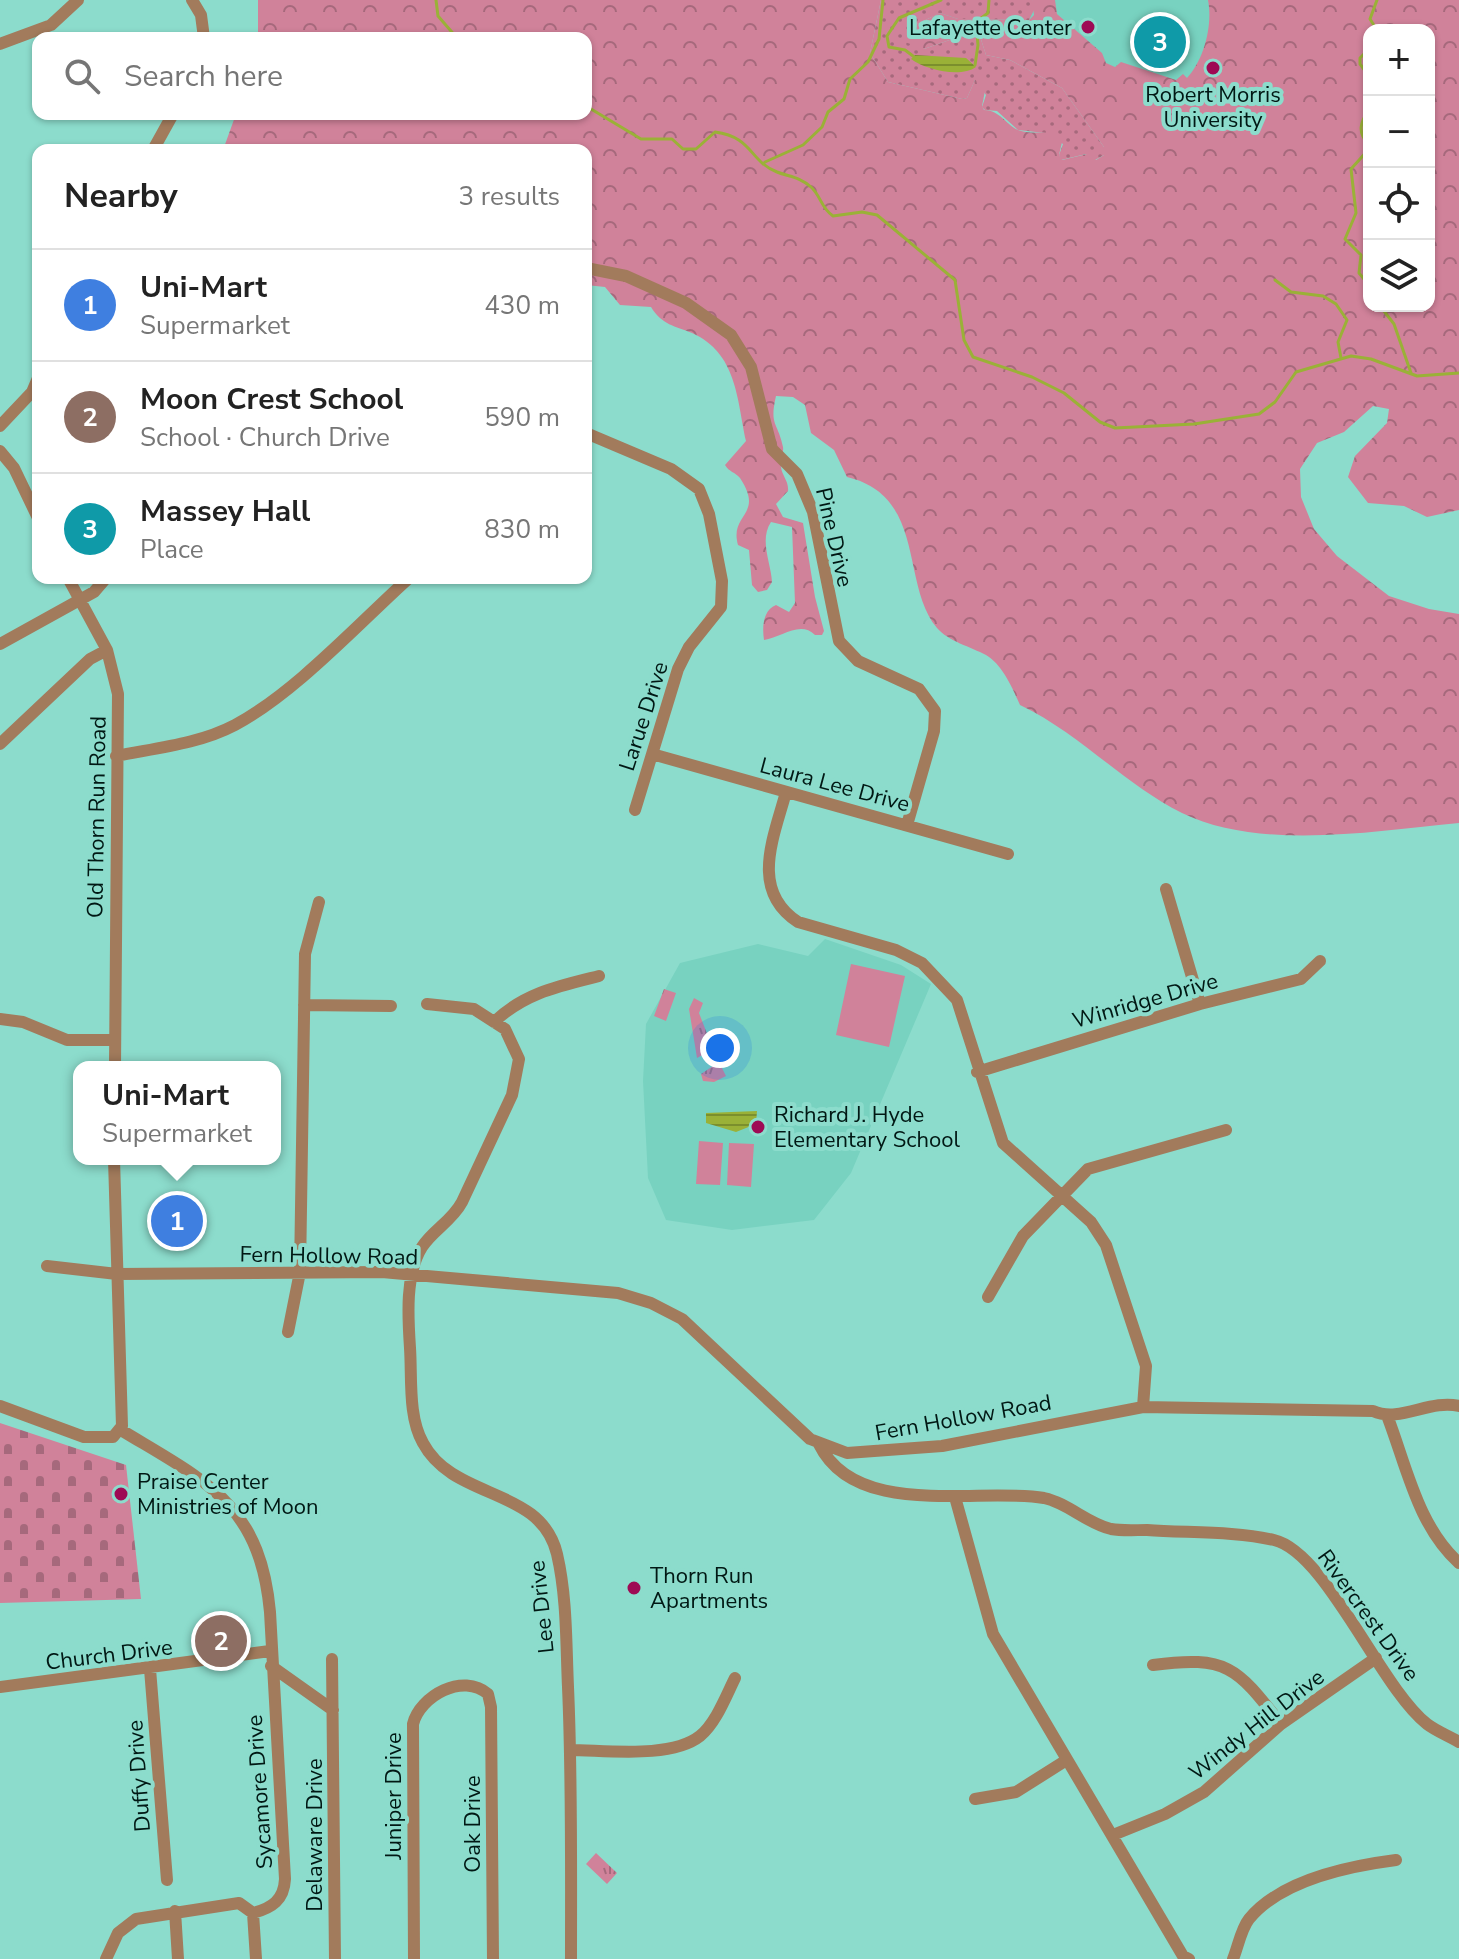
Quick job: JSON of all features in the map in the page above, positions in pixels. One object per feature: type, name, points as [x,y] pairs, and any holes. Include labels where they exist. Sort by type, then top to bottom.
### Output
[{"type":"street","points":[[32,32],[51,25],[78,0]]},
{"type":"street","points":[[192,0],[201,15],[203,32]]},
{"type":"street","points":[[0,44],[32,32]]},
{"type":"street","points":[[156,144],[170,120]]},
{"type":"street","name":"Pine Drive","points":[[592,269],[626,276],[686,303],[731,335],[751,367],[772,449],[797,474],[813,512],[839,641],[858,661],[919,689],[935,711],[934,731],[907,825]]},
{"type":"street","points":[[0,426],[32,392]]},
{"type":"street","name":"Larue Drive","points":[[592,436],[686,478],[703,496],[709,514],[722,602],[681,661],[635,810]]},
{"type":"street","points":[[0,451],[14,468],[32,506]]},
{"type":"street","name":"Old Thorn Run Road","points":[[71,584],[107,650],[118,694],[115,1061]]},
{"type":"street","points":[[0,644],[94,592],[101,584]]},
{"type":"street","points":[[116,756],[191,742],[235,725],[280,695],[402,584]]},
{"type":"street","points":[[0,744],[90,659],[107,650]]},
{"type":"street","name":"Laura Lee Drive","points":[[652,754],[1008,854]]},
{"type":"street","points":[[786,792],[768,866],[769,884],[778,903],[790,917],[805,925],[896,950],[922,963],[957,1000],[977,1072],[1003,1143],[1091,1222],[1106,1245],[1146,1366],[1143,1407]]},
{"type":"street","points":[[1166,889],[1200,1004]]},
{"type":"street","points":[[288,1332],[300,1272],[305,954],[319,902]]},
{"type":"street","name":"Winridge Drive","points":[[977,1072],[1200,1004],[1301,979],[1320,961]]},
{"type":"street","points":[[427,1004],[474,1009],[494,1022],[510,1006],[536,993],[599,976]]},
{"type":"street","points":[[304,1005],[391,1006]]},
{"type":"street","points":[[0,1019],[41,1028],[55,1038],[115,1040]]},
{"type":"street","name":"Lee Drive","points":[[494,1022],[505,1029],[519,1059],[512,1095],[462,1202],[453,1218],[422,1247],[413,1276],[408,1316],[414,1416],[422,1442],[440,1468],[526,1509],[541,1522],[557,1552],[566,1633],[571,1959]]},
{"type":"street","points":[[988,1297],[1023,1236],[1088,1169],[1226,1130]]},
{"type":"street","points":[[0,1406],[90,1438],[109,1439],[121,1430],[124,1414],[114,1165]]},
{"type":"street","name":"Fern Hollow Road","points":[[47,1266],[117,1274],[382,1272],[618,1293],[651,1303],[682,1319],[819,1444],[854,1453],[942,1446],[1143,1407],[1373,1411],[1388,1418],[1440,1405],[1459,1406]]},
{"type":"street","points":[[1388,1418],[1427,1524],[1439,1544],[1459,1563]]},
{"type":"street","name":"Sycamore Drive","points":[[121,1430],[201,1481],[234,1508],[248,1529],[263,1572],[270,1612],[285,1886],[275,1904],[253,1913]]},
{"type":"street","name":"Rivercrest Drive","points":[[819,1444],[830,1460],[849,1477],[881,1489],[955,1497],[1046,1498],[1110,1529],[1246,1535],[1279,1541],[1295,1549],[1322,1577],[1420,1717],[1459,1742]]},
{"type":"street","points":[[849,1477],[854,1453]]},
{"type":"street","points":[[955,1497],[993,1634],[1065,1761],[1113,1835],[1183,1956],[1189,1959]]},
{"type":"street","name":"Church Drive","points":[[0,1687],[270,1651]]},
{"type":"street","name":"Windy Hill Drive","points":[[1113,1835],[1165,1814],[1204,1792],[1281,1724],[1376,1658]]},
{"type":"street","name":"Delaware Drive","points":[[332,1659],[335,1959]]},
{"type":"street","points":[[1153,1665],[1194,1660],[1228,1667],[1244,1679],[1281,1724]]},
{"type":"street","points":[[271,1666],[333,1710]]},
{"type":"street","name":"Duffy Drive","points":[[150,1669],[167,1880]]},
{"type":"street","points":[[570,1750],[641,1751],[676,1746],[700,1736],[735,1678]]},
{"type":"street","name":"Juniper Drive","points":[[414,1959],[415,1717],[427,1699],[445,1690],[485,1691]]},
{"type":"street","name":"Oak Drive","points":[[485,1691],[491,1707],[493,1959]]},
{"type":"street","points":[[975,1799],[1016,1792],[1065,1761]]},
{"type":"street","points":[[1233,1959],[1246,1922],[1260,1908],[1340,1867],[1396,1860]]},
{"type":"street","points":[[106,1959],[113,1939],[129,1922],[175,1911],[239,1903],[253,1913],[256,1959]]},
{"type":"street","points":[[175,1911],[178,1959]]},
{"type":"shaded area","points":[[889,0],[1459,0],[1435,24],[1363,24],[1363,32],[1152,107]]},
{"type":"shaded area","points":[[915,55],[966,58],[976,67],[962,72],[944,71],[917,63],[911,59]]},
{"type":"shaded area","name":"Richard J. Hyde Elementary School","points":[[825,939],[901,965],[931,984],[851,1173],[814,1220],[732,1230],[666,1220],[648,1178],[643,1081],[646,1024],[680,963],[758,944],[808,956]]},
{"type":"shaded area","points":[[757,1111],[756,1124],[736,1132],[706,1123],[706,1113]]},
{"type":"green space","points":[[258,0],[881,0],[870,53],[888,82],[962,99],[967,98],[975,80],[983,77],[987,81],[982,106],[984,110],[999,115],[1018,130],[1052,133],[1063,138],[1059,155],[1062,160],[1087,154],[1096,160],[1104,155],[1104,147],[1062,88],[1010,60],[986,55],[978,30],[924,49],[905,42],[913,26],[940,13],[958,19],[1029,20],[1034,15],[1032,0],[1055,0],[1057,14],[1102,53],[1106,63],[1115,67],[1121,62],[1176,80],[1183,74],[1187,78],[1202,52],[1208,31],[1208,0],[1459,0],[1459,510],[1427,517],[1404,506],[1368,503],[1348,477],[1355,456],[1387,423],[1389,409],[1373,406],[1344,432],[1317,443],[1300,469],[1301,497],[1314,529],[1337,556],[1389,596],[1429,609],[1459,614],[1459,823],[1355,833],[1282,835],[1213,825],[1161,801],[1042,716],[1020,705],[1006,677],[992,659],[953,640],[937,628],[926,610],[901,522],[890,502],[872,487],[847,477],[834,450],[811,433],[805,405],[793,397],[776,396],[774,406],[774,419],[783,447],[781,467],[788,487],[776,504],[783,517],[803,523],[824,631],[822,635],[815,635],[797,629],[764,640],[763,625],[768,611],[776,605],[789,612],[795,603],[792,527],[771,522],[766,544],[772,582],[767,590],[758,592],[752,585],[749,550],[738,545],[738,526],[748,507],[747,490],[740,478],[725,465],[746,441],[732,379],[718,352],[707,342],[664,321],[651,307],[620,305],[605,287],[592,286],[592,144],[225,144],[234,120],[592,120],[592,32],[258,32]]},
{"type":"green space","points":[[881,0],[1032,0],[1036,6],[1029,20],[958,19],[940,13],[913,26],[924,49],[978,30],[986,55],[1010,60],[1062,88],[1104,147],[1104,155],[1095,160],[1086,154],[1061,160],[1059,155],[1063,144],[1045,133],[1018,130],[997,111],[985,110],[982,107],[986,95],[975,80],[967,98],[962,99],[888,82],[870,53]]},
{"type":"green space","points":[[851,964],[905,976],[889,1047],[836,1035]]},
{"type":"green space","points":[[664,989],[676,993],[666,1021],[654,1016]]},
{"type":"green space","points":[[694,998],[703,1003],[699,1013],[713,1049],[697,1058],[689,1009]]},
{"type":"green space","points":[[719,1062],[726,1076],[714,1082],[703,1081],[701,1074]]},
{"type":"green space","points":[[699,1141],[723,1143],[720,1185],[696,1184]]},
{"type":"green space","points":[[729,1143],[754,1144],[751,1187],[727,1185]]},
{"type":"green space","points":[[0,1423],[126,1465],[141,1599],[0,1603]]},
{"type":"green space","points":[[596,1853],[617,1873],[607,1884],[586,1864]]},
{"type":"waterway","points":[[436,0],[438,16],[452,32]]},
{"type":"waterway","points":[[765,162],[803,145],[822,127],[828,112],[844,99],[850,79],[868,62],[879,39],[883,0]]},
{"type":"waterway","points":[[913,56],[905,50],[889,47],[887,36],[899,18],[941,0]]},
{"type":"waterway","points":[[975,65],[978,45],[976,22],[988,13],[989,0]]},
{"type":"waterway","points":[[1373,24],[1370,19],[1377,0]]},
{"type":"waterway","points":[[1363,55],[1360,58],[1363,68]]},
{"type":"waterway","points":[[592,110],[641,139],[672,139],[683,149],[696,149],[715,132],[727,135],[744,144],[768,167],[807,184],[833,216],[862,212],[877,215],[955,280],[964,340],[973,357],[1032,377],[1064,393],[1100,422],[1115,428],[1194,424],[1259,414],[1275,402],[1296,372],[1351,356],[1371,359],[1417,376],[1459,373]]},
{"type":"waterway","points":[[1363,122],[1363,136]]},
{"type":"waterway","points":[[1363,156],[1351,169],[1356,213],[1345,239],[1361,255],[1359,273],[1363,278]]},
{"type":"waterway","points":[[1275,280],[1291,292],[1323,296],[1336,304],[1347,320],[1338,342],[1341,358]]},
{"type":"waterway","points":[[1385,312],[1394,324],[1411,373]]},
{"type":"place","name":"Lafayette Center","points":[[1088,27]]},
{"type":"place","name":"Massey Hall","points":[[1160,42]]},
{"type":"place","name":"Robert Morris University","points":[[1213,68]]},
{"type":"place","name":"Richard J. Hyde Elementary School","points":[[758,1127]]},
{"type":"place","name":"Uni-Mart","points":[[177,1221]]},
{"type":"place","name":"Praise Center Ministries of Moon","points":[[121,1494]]},
{"type":"place","name":"Thorn Run Apartments","points":[[634,1588]]},
{"type":"place","name":"Moon Crest School","points":[[221,1641]]}]
